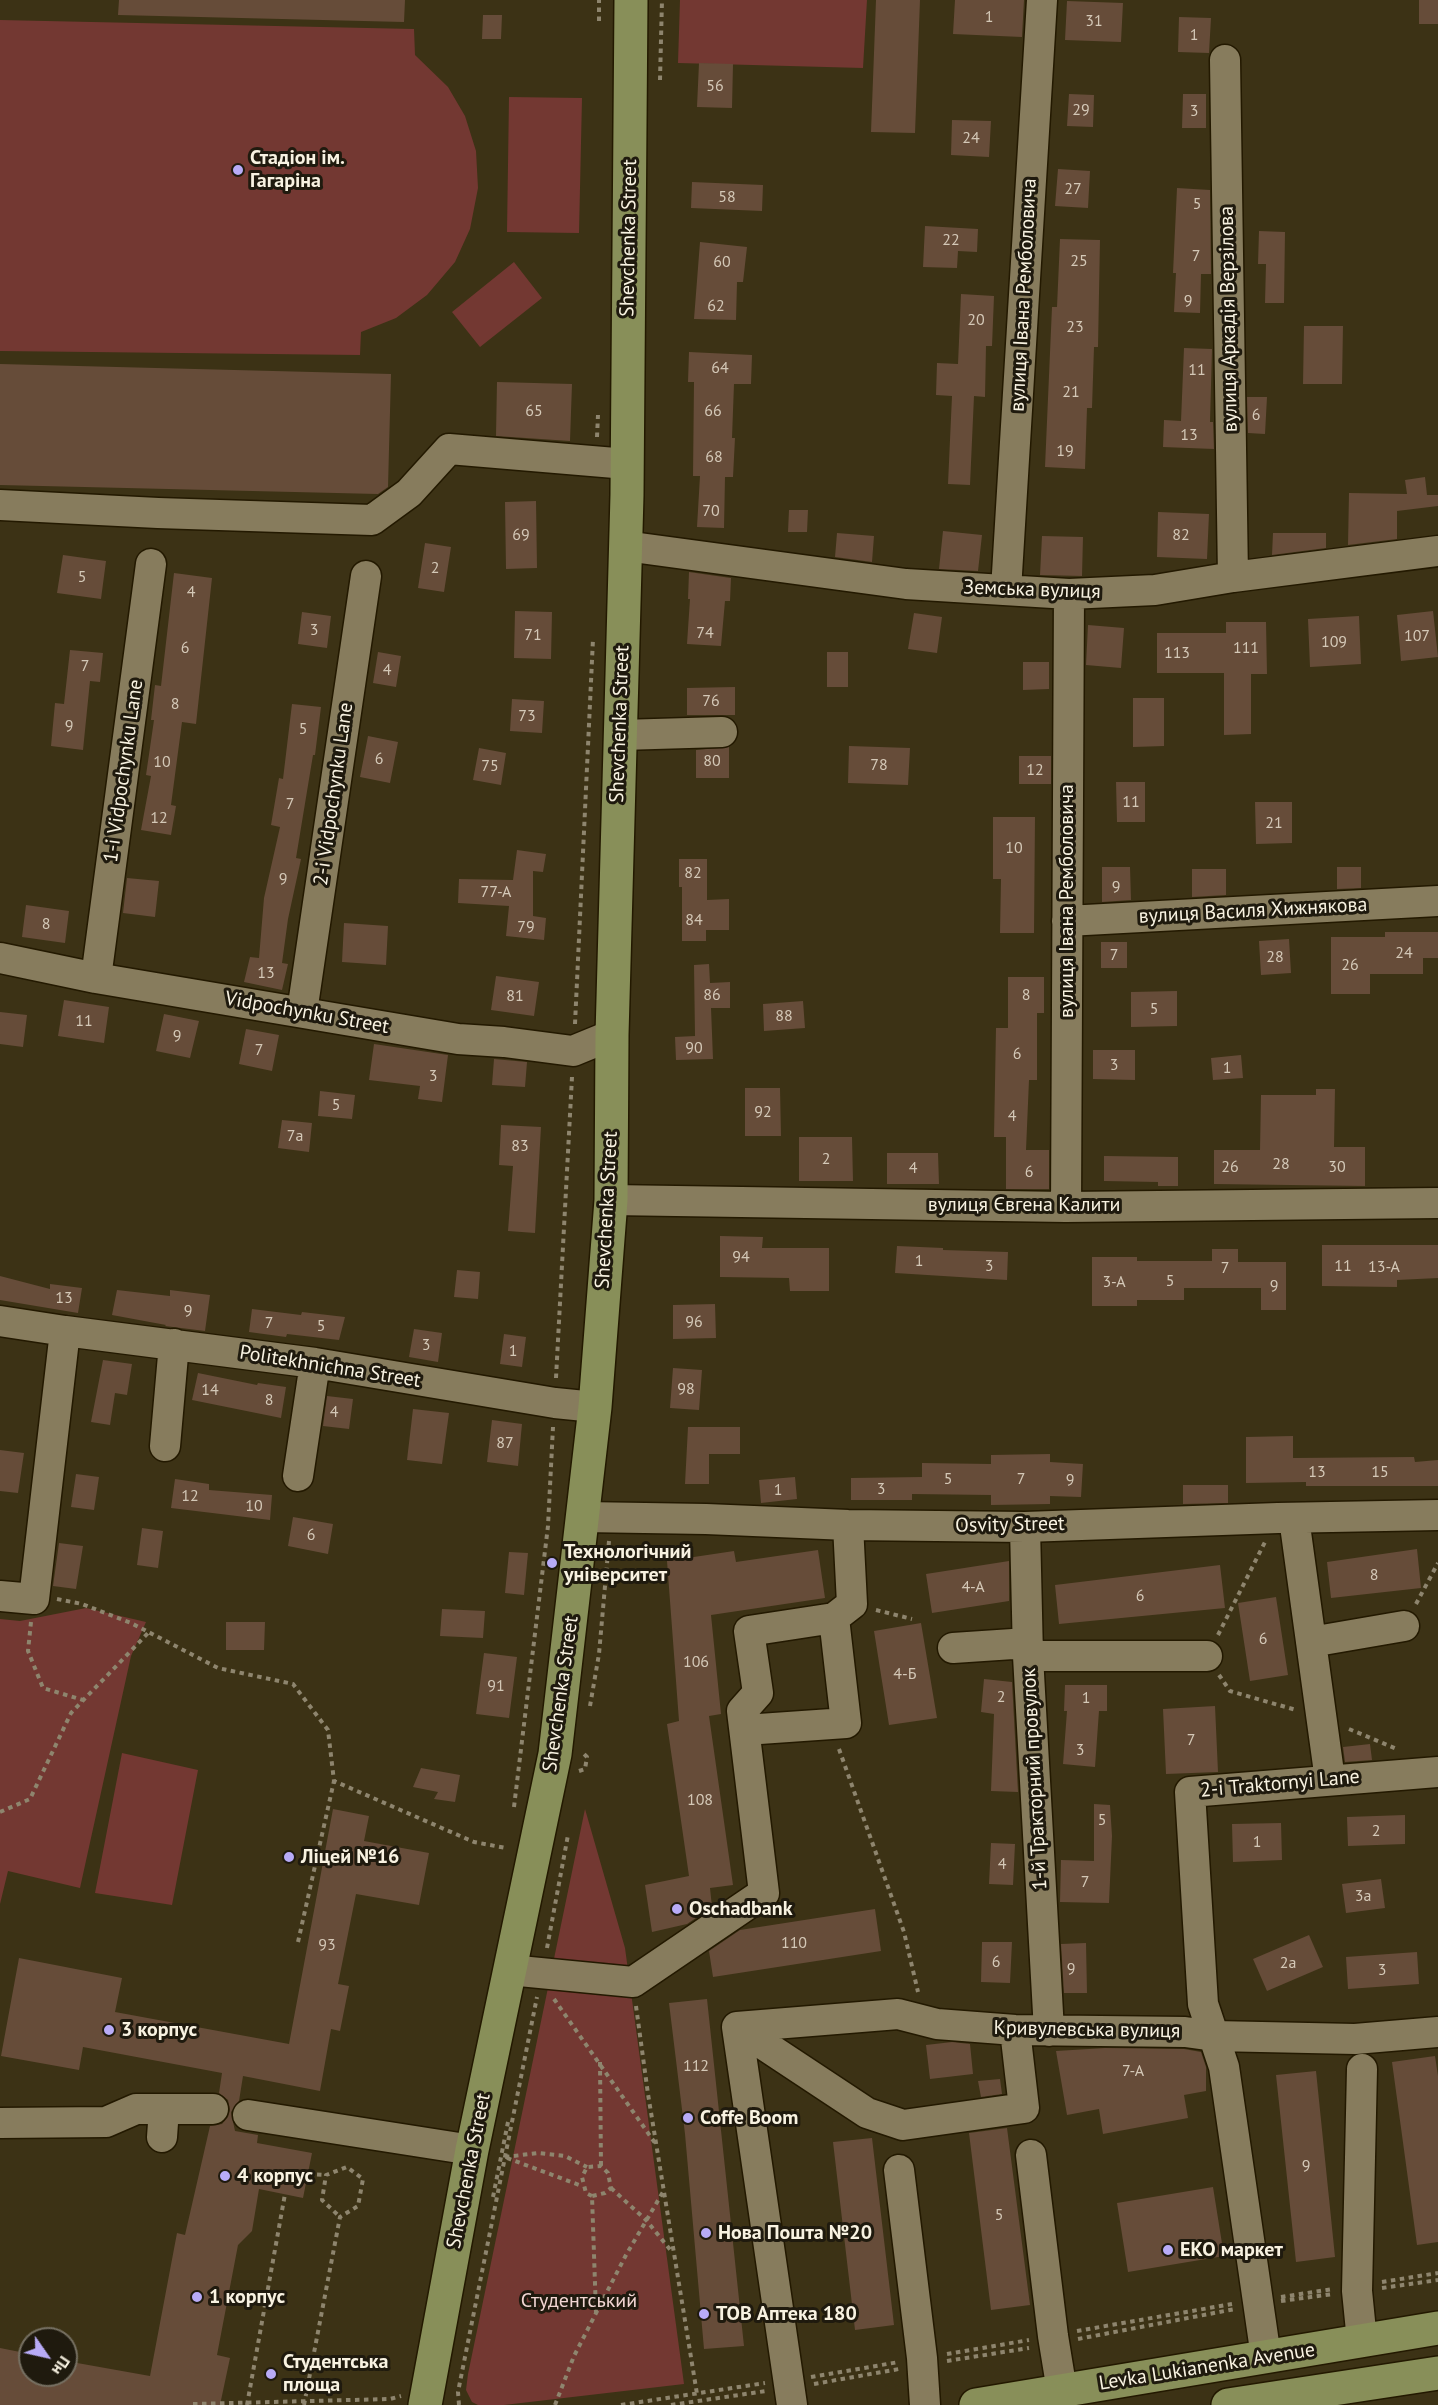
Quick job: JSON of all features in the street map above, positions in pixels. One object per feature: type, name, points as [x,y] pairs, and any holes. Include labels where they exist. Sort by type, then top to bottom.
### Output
[{"type":"main road","name":"Shevchenka Street","points":[[413,2400],[472,2150],[555,1754],[595,1407],[611,1200],[612,1035],[627,464],[631,0]]},
{"type":"main road","name":"Levka Lukianenka Avenue","points":[[976,2405],[1438,2328]]},
{"type":"main road","name":"Levka Lukianenka Avenue","points":[[1228,2405],[1438,2373]]},
{"type":"street","name":"вулиця Івана Ремболовича","points":[[1006,590],[1042,0]]},
{"type":"street","name":"вулиця Аркадія Верзілова","points":[[1225,60],[1233,577]]},
{"type":"street","points":[[0,505],[372,520],[409,493],[449,449],[627,464]]},
{"type":"street","name":"Земська вулиця","points":[[625,546],[906,584],[1069,594],[1155,590],[1233,577],[1438,551]]},
{"type":"street","name":"1-i Vidpochynku Lane","points":[[96,978],[151,564]]},
{"type":"street","name":"2-i Vidpochynku Lane","points":[[302,1012],[366,576]]},
{"type":"street","name":"вулиця Івана Ремболовича","points":[[1066,1207],[1069,594]]},
{"type":"street","points":[[621,735],[722,732]]},
{"type":"street","name":"вулиця Василя Хижнякова","points":[[1067,921],[1438,901]]},
{"type":"street","name":"Vidpochynku Street","points":[[0,958],[96,978],[458,1039],[573,1051],[612,1035]]},
{"type":"street","name":"вулиця Євгена Калити","points":[[611,1200],[1066,1207],[1438,1203]]},
{"type":"street","name":"Politekhnichna Street","points":[[0,1321],[315,1364],[555,1403],[595,1407]]},
{"type":"street","points":[[0,1596],[34,1599],[65,1331]]},
{"type":"street","points":[[165,1446],[174,1344]]},
{"type":"street","points":[[298,1476],[315,1364]]},
{"type":"street","name":"Osvity Street","points":[[583,1517],[848,1525],[1025,1527],[1438,1515]]},
{"type":"street","points":[[1286,1518],[1311,1642],[1330,1780]]},
{"type":"street","points":[[744,1730],[846,1723],[843,1611],[848,1525]]},
{"type":"street","name":"1-й Тракторний провулок","points":[[1025,1527],[1028,1649],[1049,2031]]},
{"type":"street","points":[[509,1970],[633,1982],[764,1893],[742,1711],[758,1693],[749,1631],[843,1611]]},
{"type":"street","points":[[1311,1642],[1404,1626]]},
{"type":"street","points":[[953,1648],[1207,1656]]},
{"type":"street","name":"2-i Traktornyi Lane","points":[[1214,2037],[1203,2004],[1190,1792],[1438,1772]]},
{"type":"street","name":"Кривулевська вулиця","points":[[737,2027],[898,2014],[937,2024],[1015,2030],[1185,2032],[1214,2037],[1355,2039],[1438,2032]]},
{"type":"street","points":[[737,2027],[867,2113],[903,2125],[1024,2108],[1015,2030]]},
{"type":"street","points":[[737,2027],[792,2405]]},
{"type":"street","points":[[1214,2037],[1224,2067],[1266,2357]]},
{"type":"street","points":[[1362,2069],[1357,2291],[1362,2342]]},
{"type":"street","points":[[0,2123],[106,2121],[136,2109],[163,2123],[213,2109]]},
{"type":"street","points":[[248,2115],[295,2131],[472,2150]]},
{"type":"street","points":[[1031,2155],[1062,2391]]},
{"type":"street","points":[[899,2170],[922,2358],[925,2405]]},
{"type":"path","points":[[599,0],[599,21]]},
{"type":"path","points":[[513,1812],[548,1526],[594,637]]},
{"type":"path","points":[[1286,1518],[1207,1656],[1230,1691],[1322,1718],[1406,1753]]},
{"type":"path","points":[[1404,1626],[1438,1563]]},
{"type":"path","points":[[83,1700],[43,1688],[28,1651],[34,1599],[58,1599],[82,1604],[149,1632],[218,1668],[292,1684],[328,1730],[334,1781],[298,1942]]},
{"type":"path","points":[[843,1611],[912,1619]]},
{"type":"path","points":[[0,1812],[30,1798],[71,1713],[149,1632]]},
{"type":"path","points":[[830,1724],[904,1932],[917,1990],[937,2024]]},
{"type":"path","points":[[334,1781],[474,1842],[506,1848]]},
{"type":"path","points":[[504,1860],[508,1840]]},
{"type":"path","points":[[542,1974],[559,2009],[600,2062],[656,2145]]},
{"type":"path","points":[[633,1982],[656,2145],[697,2394]]},
{"type":"path","points":[[600,2062],[601,2166],[609,2174],[611,2188],[646,2220],[674,2254]]},
{"type":"path","points":[[582,2186],[505,2157],[538,2153],[565,2156],[587,2167],[601,2166]]},
{"type":"path","points":[[304,2403],[340,2217],[358,2206],[363,2179],[347,2167],[326,2175],[308,2174]]},
{"type":"path","points":[[587,2167],[582,2177],[582,2186],[586,2193],[592,2196],[605,2193],[611,2188]]},
{"type":"path","points":[[326,2175],[322,2200],[340,2217]]},
{"type":"path","points":[[555,2405],[574,2356],[663,2190]]},
{"type":"path","points":[[247,2404],[285,2194]]},
{"type":"path","points":[[592,2196],[596,2314]]},
{"type":"path","points":[[193,2404],[413,2400]]},
{"type":"green space","points":[[680,0],[867,0],[863,68],[678,63]]},
{"type":"green space","name":"Стадіон ім. Гагаріна","points":[[0,20],[414,29],[415,55],[448,87],[465,116],[476,151],[478,188],[470,229],[455,262],[427,295],[396,318],[361,332],[360,355],[0,351]]},
{"type":"green space","points":[[509,97],[582,98],[579,233],[507,232]]},
{"type":"green space","points":[[514,262],[542,298],[480,347],[452,312]]},
{"type":"green space","points":[[86,1608],[146,1622],[131,1656],[80,1888],[8,1871],[0,1904],[0,1619],[20,1621]]},
{"type":"green space","points":[[122,1753],[198,1770],[172,1905],[95,1893]]},
{"type":"green space","name":"Студентський","points":[[585,1809],[625,1948],[684,2384],[504,2405],[478,2405],[472,2402],[466,2390],[468,2374]]},
{"type":"building","points":[[119,0],[405,0],[404,22],[118,15]]},
{"type":"building","points":[[876,0],[920,0],[915,133],[871,132]]},
{"type":"building","points":[[955,0],[1024,0],[1022,37],[953,34]]},
{"type":"building","points":[[1419,0],[1438,0],[1438,24],[1419,24]]},
{"type":"building","points":[[1067,1],[1123,3],[1121,42],[1065,40]]},
{"type":"building","points":[[483,15],[502,15],[501,39],[482,39]]},
{"type":"building","points":[[1179,17],[1211,18],[1209,53],[1178,52]]},
{"type":"building","points":[[699,63],[733,64],[732,108],[697,107]]},
{"type":"building","points":[[1069,94],[1094,95],[1093,127],[1067,126]]},
{"type":"building","points":[[1183,94],[1206,94],[1206,128],[1182,128]]},
{"type":"building","points":[[952,120],[991,121],[989,157],[951,155]]},
{"type":"building","points":[[1058,169],[1090,171],[1088,208],[1055,206]]},
{"type":"building","points":[[692,182],[763,185],[762,211],[691,208]]},
{"type":"building","points":[[1177,188],[1210,190],[1211,274],[1201,274],[1200,313],[1174,312],[1176,273],[1173,273]]},
{"type":"building","points":[[925,226],[978,229],[977,252],[958,251],[957,268],[923,267]]},
{"type":"building","points":[[1259,231],[1285,232],[1284,303],[1265,303],[1266,264],[1258,264]]},
{"type":"building","points":[[1060,239],[1100,240],[1098,347],[1094,347],[1092,408],[1087,408],[1085,469],[1045,467],[1052,307],[1057,307]]},
{"type":"building","points":[[700,242],[747,247],[743,282],[737,282],[736,320],[694,319]]},
{"type":"building","points":[[961,294],[994,296],[992,346],[986,346],[985,397],[974,396],[970,485],[948,484],[952,396],[936,395],[937,363],[958,364]]},
{"type":"building","points":[[1304,326],[1343,326],[1342,384],[1303,384]]},
{"type":"building","points":[[1184,348],[1212,349],[1210,422],[1213,422],[1214,449],[1163,447],[1164,420],[1181,421]]},
{"type":"building","points":[[689,352],[752,355],[751,384],[734,384],[733,477],[725,477],[724,528],[697,527],[700,476],[693,476],[694,382],[688,382]]},
{"type":"building","points":[[0,364],[391,374],[388,487],[378,494],[0,485]]},
{"type":"building","points":[[497,382],[572,384],[570,441],[496,436]]},
{"type":"building","points":[[1247,397],[1267,397],[1265,434],[1248,433]]},
{"type":"building","points":[[1425,477],[1427,495],[1438,495],[1438,506],[1397,511],[1397,539],[1348,545],[1349,493],[1407,494],[1405,480]]},
{"type":"building","points":[[536,501],[537,568],[506,569],[505,502]]},
{"type":"building","points":[[789,510],[808,510],[807,532],[788,532]]},
{"type":"building","points":[[1158,512],[1209,514],[1207,559],[1157,557]]},
{"type":"building","points":[[943,531],[982,535],[978,571],[939,569]]},
{"type":"building","points":[[837,533],[874,536],[872,562],[835,557]]},
{"type":"building","points":[[1273,533],[1326,533],[1326,548],[1272,555]]},
{"type":"building","points":[[1042,536],[1083,537],[1082,576],[1040,575]]},
{"type":"building","points":[[425,543],[451,547],[444,592],[418,588]]},
{"type":"building","points":[[63,555],[106,561],[101,599],[57,593]]},
{"type":"building","points":[[689,572],[731,578],[730,601],[725,601],[721,646],[687,644]]},
{"type":"building","points":[[174,573],[212,578],[196,724],[182,722],[171,805],[176,806],[171,835],[141,830],[151,776],[146,775],[154,720],[151,720],[155,685],[161,686]]},
{"type":"building","points":[[515,611],[552,612],[551,659],[514,658]]},
{"type":"building","points":[[1433,611],[1438,657],[1401,661],[1397,615]]},
{"type":"building","points":[[302,612],[331,616],[327,648],[298,644]]},
{"type":"building","points":[[914,613],[942,617],[937,653],[908,649]]},
{"type":"building","points":[[1359,616],[1361,664],[1310,667],[1308,619]]},
{"type":"building","points":[[1226,622],[1266,622],[1267,674],[1251,674],[1251,734],[1224,735],[1224,673],[1157,673],[1157,633],[1226,633]]},
{"type":"building","points":[[1088,625],[1124,628],[1121,668],[1086,665]]},
{"type":"building","points":[[70,650],[103,653],[100,682],[90,681],[83,750],[51,746],[55,703],[64,704]]},
{"type":"building","points":[[378,652],[401,656],[396,687],[373,683]]},
{"type":"building","points":[[827,652],[848,652],[848,687],[827,687]]},
{"type":"building","points":[[1023,662],[1049,662],[1049,689],[1023,690]]},
{"type":"building","points":[[735,687],[735,715],[687,715],[687,688]]},
{"type":"building","points":[[1133,698],[1164,698],[1164,746],[1133,747]]},
{"type":"building","points":[[512,699],[544,701],[542,733],[510,731]]},
{"type":"building","points":[[292,704],[321,707],[315,755],[313,755],[296,858],[301,859],[288,919],[282,963],[288,964],[282,990],[244,982],[250,957],[259,958],[264,898],[280,827],[271,825],[279,778],[283,779]]},
{"type":"building","points":[[368,736],[398,742],[390,783],[360,777]]},
{"type":"building","points":[[849,746],[910,748],[908,785],[848,783]]},
{"type":"building","points":[[729,747],[729,778],[696,778],[696,750]]},
{"type":"building","points":[[479,748],[506,753],[501,785],[473,780]]},
{"type":"building","points":[[1019,756],[1051,756],[1051,784],[1019,784]]},
{"type":"building","points":[[1116,782],[1145,782],[1145,822],[1117,822]]},
{"type":"building","points":[[1255,802],[1292,802],[1292,843],[1256,844]]},
{"type":"building","points":[[993,817],[1035,817],[1034,933],[1000,933],[1001,879],[993,879]]},
{"type":"building","points":[[517,850],[546,854],[543,872],[533,871],[533,916],[546,918],[544,940],[506,936],[509,906],[458,903],[459,879],[513,880]]},
{"type":"building","points":[[679,859],[707,859],[707,900],[729,899],[729,930],[706,930],[706,941],[682,941],[682,887],[679,887]]},
{"type":"building","points":[[1102,867],[1130,867],[1131,900],[1102,902]]},
{"type":"building","points":[[1337,867],[1361,867],[1361,888],[1337,889]]},
{"type":"building","points":[[1192,869],[1226,869],[1226,895],[1192,897]]},
{"type":"building","points":[[127,878],[159,881],[155,917],[123,913]]},
{"type":"building","points":[[26,905],[69,911],[65,943],[22,937]]},
{"type":"building","points":[[344,923],[388,926],[386,965],[342,962]]},
{"type":"building","points":[[1385,932],[1438,932],[1438,958],[1423,958],[1423,974],[1370,974],[1370,994],[1331,994],[1331,937],[1385,937]]},
{"type":"building","points":[[1289,939],[1291,973],[1261,975],[1259,941]]},
{"type":"building","points":[[1101,942],[1127,942],[1127,968],[1101,968]]},
{"type":"building","points":[[709,964],[710,983],[730,982],[730,1008],[711,1008],[713,1059],[676,1060],[675,1037],[695,1036],[694,965]]},
{"type":"building","points":[[496,976],[539,982],[534,1016],[491,1010]]},
{"type":"building","points":[[1008,977],[1044,977],[1044,1013],[1037,1013],[1037,1080],[1029,1080],[1026,1150],[1049,1150],[1049,1189],[1006,1189],[1006,1137],[994,1137],[996,1028],[1008,1028]]},
{"type":"building","points":[[1177,991],[1177,1026],[1131,1027],[1131,992]]},
{"type":"building","points":[[64,1000],[109,1007],[104,1043],[58,1036]]},
{"type":"building","points":[[803,1001],[805,1028],[764,1031],[763,1004]]},
{"type":"building","points":[[0,1012],[27,1015],[23,1047],[0,1044]]},
{"type":"building","points":[[164,1014],[199,1021],[190,1058],[156,1051]]},
{"type":"building","points":[[246,1029],[279,1035],[272,1071],[239,1064]]},
{"type":"building","points":[[374,1044],[448,1055],[442,1102],[418,1099],[420,1086],[369,1080]]},
{"type":"building","points":[[1093,1050],[1135,1050],[1135,1080],[1093,1079]]},
{"type":"building","points":[[1241,1055],[1243,1078],[1213,1080],[1211,1058]]},
{"type":"building","points":[[494,1059],[527,1062],[525,1087],[492,1085]]},
{"type":"building","points":[[745,1088],[780,1088],[781,1136],[745,1136]]},
{"type":"building","points":[[1316,1089],[1335,1089],[1334,1147],[1365,1147],[1365,1186],[1214,1184],[1214,1150],[1260,1150],[1261,1095],[1316,1095]]},
{"type":"building","points":[[320,1091],[355,1095],[352,1119],[318,1116]]},
{"type":"building","points":[[282,1120],[312,1123],[309,1152],[278,1148]]},
{"type":"building","points":[[501,1125],[541,1127],[535,1233],[508,1231],[513,1166],[499,1165]]},
{"type":"building","points":[[799,1137],[852,1137],[853,1181],[799,1181]]},
{"type":"building","points":[[887,1153],[938,1153],[939,1184],[887,1184]]},
{"type":"building","points":[[1104,1156],[1178,1157],[1178,1186],[1158,1186],[1158,1182],[1104,1181]]},
{"type":"building","points":[[720,1236],[763,1237],[762,1248],[829,1248],[829,1291],[790,1291],[789,1278],[720,1277]]},
{"type":"building","points":[[1322,1245],[1438,1245],[1438,1278],[1397,1280],[1397,1287],[1322,1286]]},
{"type":"building","points":[[897,1246],[1008,1252],[1007,1280],[895,1273]]},
{"type":"building","points":[[1212,1249],[1238,1249],[1238,1262],[1286,1262],[1286,1310],[1261,1310],[1261,1288],[1184,1288],[1184,1300],[1137,1300],[1137,1306],[1092,1306],[1092,1257],[1137,1257],[1137,1261],[1212,1261]]},
{"type":"building","points":[[457,1270],[480,1272],[478,1299],[454,1297]]},
{"type":"building","points":[[0,1276],[50,1289],[50,1284],[82,1288],[78,1313],[0,1300]]},
{"type":"building","points":[[117,1290],[170,1296],[170,1290],[210,1295],[205,1331],[165,1326],[112,1315]]},
{"type":"building","points":[[715,1304],[716,1338],[673,1339],[673,1305]]},
{"type":"building","points":[[252,1309],[345,1317],[339,1340],[287,1334],[286,1337],[249,1332]]},
{"type":"building","points":[[414,1329],[442,1333],[438,1362],[409,1357]]},
{"type":"building","points":[[504,1334],[526,1337],[522,1367],[500,1364]]},
{"type":"building","points":[[103,1360],[132,1364],[127,1395],[115,1393],[110,1425],[91,1422]]},
{"type":"building","points":[[673,1368],[702,1370],[699,1410],[670,1408]]},
{"type":"building","points":[[198,1373],[257,1385],[258,1383],[286,1387],[281,1418],[192,1400]]},
{"type":"building","points":[[327,1396],[353,1399],[349,1429],[323,1426]]},
{"type":"building","points":[[413,1409],[449,1413],[442,1464],[407,1460]]},
{"type":"building","points":[[492,1420],[522,1424],[518,1466],[487,1462]]},
{"type":"building","points":[[688,1427],[740,1427],[740,1454],[709,1454],[709,1484],[685,1484]]},
{"type":"building","points":[[1293,1436],[1293,1458],[1414,1457],[1415,1462],[1438,1460],[1438,1486],[1306,1486],[1306,1482],[1246,1483],[1246,1437]]},
{"type":"building","points":[[0,1450],[24,1453],[18,1493],[0,1491]]},
{"type":"building","points":[[1050,1454],[1050,1462],[1083,1464],[1081,1497],[1050,1496],[1050,1504],[991,1505],[991,1495],[912,1494],[912,1500],[851,1500],[851,1478],[922,1477],[922,1463],[991,1464],[991,1455]]},
{"type":"building","points":[[76,1474],[99,1477],[94,1510],[71,1507]]},
{"type":"building","points":[[795,1477],[797,1499],[761,1503],[759,1480]]},
{"type":"building","points":[[175,1479],[209,1484],[209,1490],[272,1495],[270,1520],[171,1508]]},
{"type":"building","points":[[1183,1485],[1228,1485],[1228,1503],[1183,1504]]},
{"type":"building","points":[[293,1517],[333,1524],[328,1554],[288,1546]]},
{"type":"building","points":[[142,1528],[163,1531],[158,1568],[137,1565]]},
{"type":"building","points":[[59,1543],[83,1546],[76,1589],[53,1586]]},
{"type":"building","points":[[1417,1549],[1421,1588],[1331,1598],[1327,1562]]},
{"type":"building","points":[[818,1550],[825,1598],[711,1615],[721,1714],[709,1716],[733,1885],[710,1888],[712,1907],[687,1924],[652,1932],[645,1885],[689,1876],[667,1724],[679,1721],[667,1561],[734,1551],[736,1562]]},
{"type":"building","points":[[509,1552],[528,1553],[524,1595],[505,1593]]},
{"type":"building","points":[[1009,1561],[1009,1601],[932,1613],[926,1574]]},
{"type":"building","points":[[1220,1565],[1225,1608],[1059,1624],[1055,1585]]},
{"type":"building","points":[[1276,1597],[1288,1675],[1250,1681],[1238,1603]]},
{"type":"building","points":[[442,1609],[485,1611],[483,1638],[440,1636]]},
{"type":"building","points":[[226,1622],[265,1622],[264,1650],[226,1650]]},
{"type":"building","points":[[921,1623],[937,1718],[889,1725],[874,1631]]},
{"type":"building","points":[[484,1653],[517,1657],[509,1718],[476,1714]]},
{"type":"building","points":[[984,1679],[1012,1682],[1018,1792],[991,1791],[994,1714],[981,1712]]},
{"type":"building","points":[[1065,1685],[1107,1685],[1107,1711],[1099,1711],[1095,1767],[1063,1764],[1067,1711],[1064,1711]]},
{"type":"building","points":[[1215,1706],[1218,1772],[1166,1774],[1163,1709]]},
{"type":"building","points":[[1370,1744],[1372,1760],[1345,1762],[1343,1747]]},
{"type":"building","points":[[421,1768],[460,1775],[455,1802],[434,1799],[438,1792],[413,1787]]},
{"type":"building","points":[[1094,1804],[1110,1805],[1112,1836],[1109,1903],[1060,1902],[1061,1860],[1094,1861]]},
{"type":"building","points":[[333,1809],[369,1816],[364,1841],[429,1853],[419,1905],[356,1894],[338,1984],[349,1986],[340,2031],[331,2029],[320,2091],[243,2076],[239,2101],[231,2112],[235,2131],[258,2135],[257,2143],[312,2153],[303,2198],[259,2189],[252,2231],[238,2245],[217,2355],[230,2358],[220,2405],[0,2405],[0,2348],[18,2352],[18,2387],[78,2387],[78,2363],[150,2376],[177,2233],[185,2235],[210,2126],[222,2124],[230,2110],[228,2100],[219,2093],[222,2073],[83,2047],[79,2070],[1,2056],[19,1958],[122,1978],[115,2012],[289,2044]]},
{"type":"building","points":[[1405,1815],[1405,1844],[1348,1846],[1347,1817]]},
{"type":"building","points":[[1281,1823],[1282,1860],[1233,1862],[1232,1824]]},
{"type":"building","points":[[991,1843],[1015,1844],[1013,1885],[989,1884]]},
{"type":"building","points":[[1381,1879],[1385,1908],[1346,1913],[1342,1884]]},
{"type":"building","points":[[875,1909],[881,1951],[713,1977],[709,1951],[740,1930]]},
{"type":"building","points":[[1309,1935],[1323,1967],[1267,1991],[1253,1959]]},
{"type":"building","points":[[982,1942],[1012,1942],[1010,1983],[981,1982]]},
{"type":"building","points":[[1086,1943],[1087,1993],[1064,1993],[1061,1944]]},
{"type":"building","points":[[1417,1952],[1419,1984],[1348,1989],[1346,1957]]},
{"type":"building","points":[[707,1999],[744,2346],[704,2349],[685,2134],[669,2003]]},
{"type":"building","points":[[952,2042],[970,2044],[973,2074],[930,2079],[926,2045]]},
{"type":"building","points":[[1105,2048],[1184,2049],[1201,2052],[1206,2067],[1206,2091],[1184,2095],[1188,2118],[1103,2134],[1099,2109],[1067,2115],[1056,2051]]},
{"type":"building","points":[[1435,2056],[1438,2076],[1438,2242],[1417,2245],[1392,2062]]},
{"type":"building","points":[[1316,2071],[1335,2257],[1296,2262],[1276,2075]]},
{"type":"building","points":[[1000,2079],[1002,2094],[981,2097],[978,2081]]},
{"type":"building","points":[[1007,2128],[1030,2305],[991,2310],[969,2133]]},
{"type":"building","points":[[872,2138],[894,2325],[855,2330],[833,2142]]},
{"type":"building","points":[[1213,2187],[1224,2256],[1128,2272],[1117,2203]]},
{"type":"place","name":"Стадіон ім. Гагаріна","points":[[238,170]]},
{"type":"place","name":"Технологічний університет","points":[[552,1563]]},
{"type":"place","name":"Ліцей №16","points":[[289,1857]]},
{"type":"place","name":"Oschadbank","points":[[677,1909]]},
{"type":"place","name":"3 корпус","points":[[109,2030]]},
{"type":"place","name":"Coffe Boom","points":[[688,2118]]},
{"type":"place","name":"4 корпус","points":[[225,2176]]},
{"type":"place","name":"Нова Пошта №20","points":[[706,2233]]},
{"type":"place","name":"ЕКО маркет","points":[[1168,2250]]},
{"type":"place","name":"1 корпус","points":[[197,2297]]},
{"type":"place","name":"ТОВ Аптека 180","points":[[704,2314]]},
{"type":"place","name":"Студентська площа","points":[[271,2374]]}]
